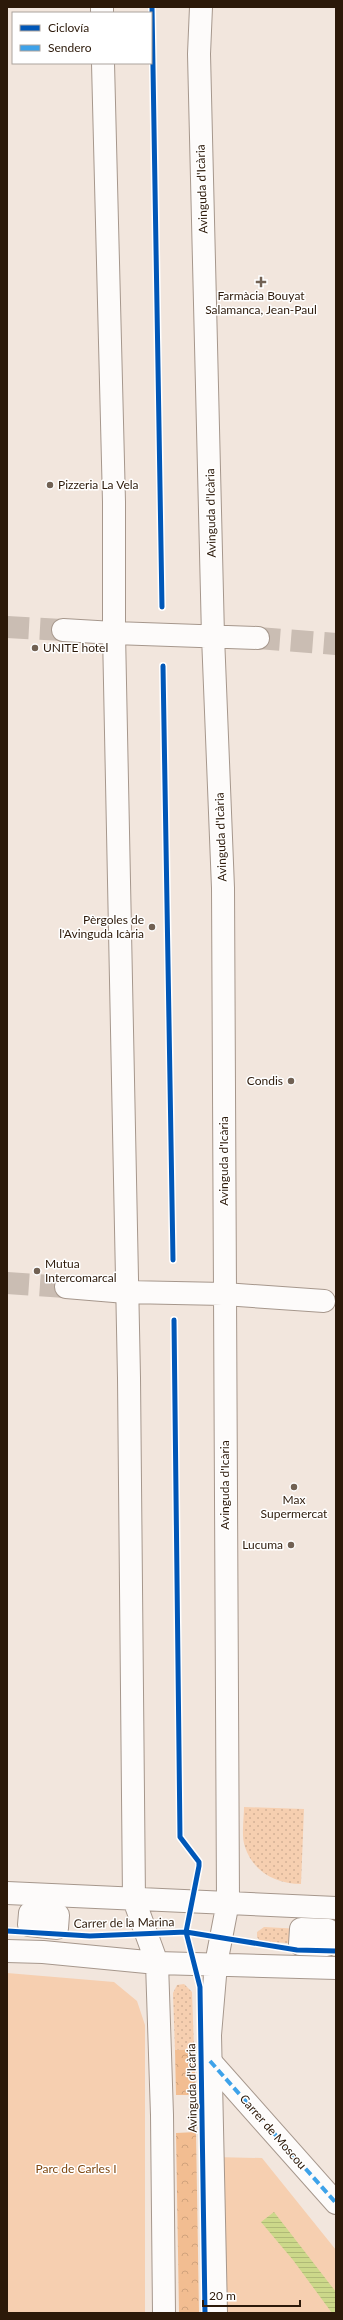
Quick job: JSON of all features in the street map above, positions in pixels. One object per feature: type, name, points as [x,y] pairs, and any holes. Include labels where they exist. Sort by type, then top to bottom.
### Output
[{"type":"street","name":"Avinguda d'Icària","points":[[201,7],[199,54],[212,636],[223,888],[228,1902],[216,1964],[211,2019],[210,2061],[216,2313]]},
{"type":"street","points":[[103,64],[114,502],[114,633],[126,1292],[134,1900],[157,1963],[162,2115],[164,2313]]},
{"type":"street","points":[[63,630],[258,638]]},
{"type":"street","points":[[66,1287],[126,1292],[224,1294],[324,1301]]},
{"type":"street","name":"Carrer de la Marina","points":[[7,1893],[134,1900],[228,1902],[336,1908]]},
{"type":"street","points":[[7,1951],[43,1952],[157,1963],[336,1968]]},
{"type":"street","name":"Carrer de Moscou","points":[[210,2061],[336,2203]]},
{"type":"green space","points":[[244,1807],[304,1809],[301,1884],[283,1882],[275,1879],[260,1870],[254,1863],[249,1856],[244,1843]]},
{"type":"green space","points":[[264,1927],[301,1929],[300,1944],[260,1941],[257,1937],[257,1932]]},
{"type":"green space","name":"Parc de Carles I","points":[[7,1973],[114,1982],[137,2001],[145,2025],[145,2313],[7,2313]]},
{"type":"green space","points":[[184,1984],[192,1992],[194,2049],[175,2050],[173,1993],[177,1985]]},
{"type":"green space","points":[[194,2049],[196,2095],[176,2095],[175,2050]]},
{"type":"green space","points":[[196,2132],[199,2313],[179,2313],[176,2133]]},
{"type":"green space","points":[[214,2157],[262,2158],[336,2250],[336,2313],[216,2313]]},
{"type":"shaded area","points":[[274,2212],[336,2292],[336,2313],[332,2313],[293,2260],[261,2222]]},
{"type":"tunnel","points":[[7,627],[63,630]]},
{"type":"tunnel","points":[[258,638],[336,644]]},
{"type":"tunnel","points":[[7,1283],[66,1287]]},
{"type":"marked path","points":[[210,2061],[336,2203]]},
{"type":"cycle path","points":[[152,7],[162,607]]},
{"type":"cycle path","points":[[163,666],[173,1260]]},
{"type":"cycle path","points":[[174,1320],[180,1837],[199,1862],[186,1932],[200,1987],[205,2313]]},
{"type":"cycle path","points":[[7,1931],[90,1936],[186,1932],[297,1950],[336,1951]]},
{"type":"place","name":"Farmàcia Bouyat Salamanca, Jean-Paul","points":[[261,282]]},
{"type":"place","name":"Pizzeria La Vela","points":[[50,485]]},
{"type":"place","name":"UNITE hotel","points":[[35,648]]},
{"type":"place","name":"Pèrgoles de l'Avinguda Icària","points":[[152,927]]},
{"type":"place","name":"Condis","points":[[291,1081]]},
{"type":"place","name":"Mutua Intercomarcal","points":[[37,1271]]},
{"type":"place","name":"Max Supermercat","points":[[294,1487]]},
{"type":"place","name":"Lucuma","points":[[291,1545]]}]
